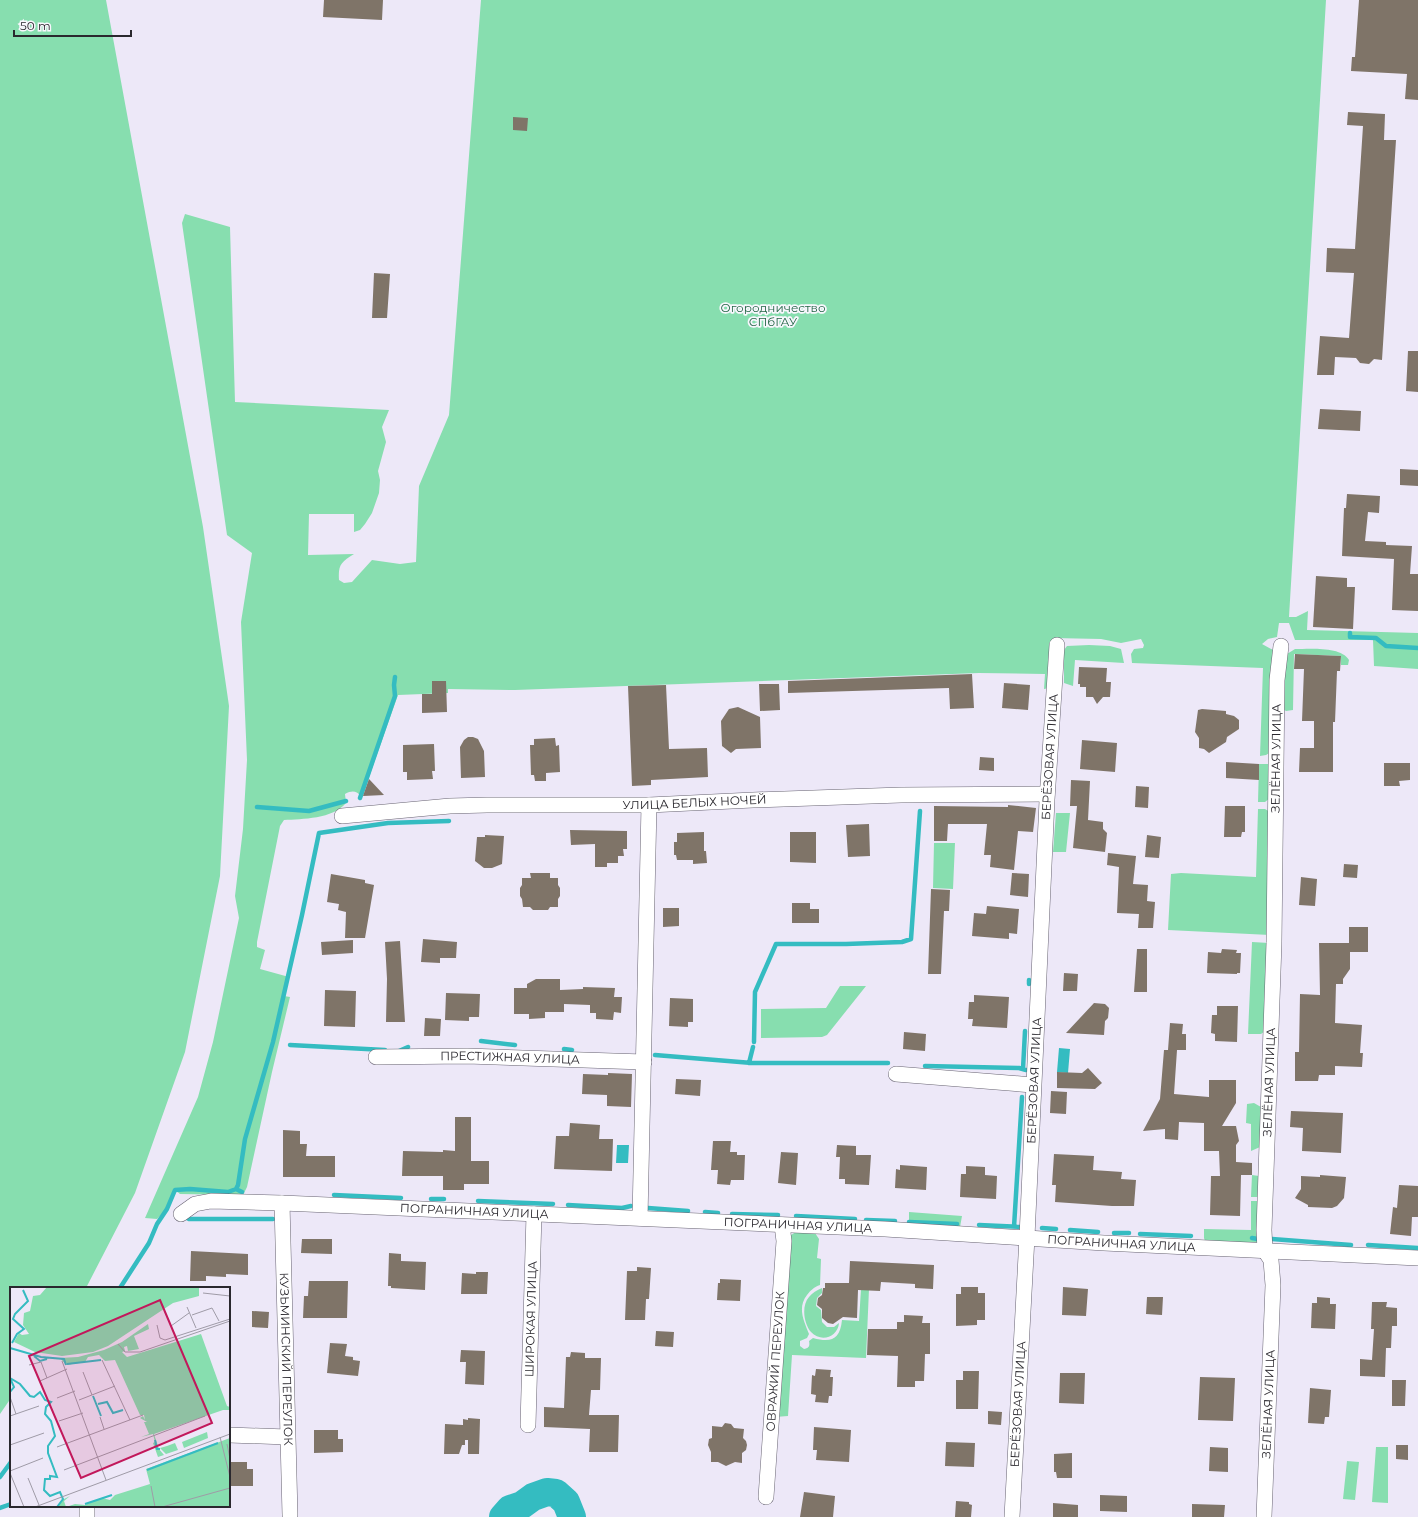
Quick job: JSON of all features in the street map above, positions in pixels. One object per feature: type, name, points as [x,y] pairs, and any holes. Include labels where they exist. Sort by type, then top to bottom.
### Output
[{"type":"street","name":"БЕРЁЗОВАЯ УЛИЦА","points":[[1012,1517],[1027,1238],[1047,794],[1057,645]]},
{"type":"street","name":"ЗЕЛЁНАЯ УЛИЦА","points":[[1264,1517],[1272,1285],[1271,1260],[1265,1251],[1264,1230],[1274,943],[1277,680],[1280,646]]},
{"type":"street","name":"УЛИЦА БЕЛЫХ НОЧЕЙ","points":[[342,816],[450,806],[649,805],[901,795],[1047,794]]},
{"type":"street","points":[[640,1218],[649,805]]},
{"type":"street","name":"ПРЕСТИЖНАЯ УЛИЦА","points":[[376,1057],[467,1056],[644,1062]]},
{"type":"street","points":[[896,1074],[1033,1085]]},
{"type":"street","name":"ПОГРАНИЧНАЯ УЛИЦА","points":[[181,1214],[195,1204],[211,1201],[282,1203],[640,1218],[782,1226],[885,1229],[1265,1251],[1418,1258]]},
{"type":"street","name":"КУЗЬМИНСКИЙ ПЕРЕУЛОК","points":[[282,1203],[290,1515]]},
{"type":"street","name":"ШИРОКАЯ УЛИЦА","points":[[528,1425],[534,1214]]},
{"type":"street","name":"ОВРАЖИЙ ПЕРЕУЛОК","points":[[766,1497],[784,1241],[782,1226]]},
{"type":"street","points":[[230,1435],[287,1437]]},
{"type":"green space","points":[[0,0],[106,0],[203,527],[229,706],[220,876],[185,1052],[135,1193],[87,1287],[10,1287],[10,1399],[0,1414]]},
{"type":"green space","name":"Огородничество СПбГАУ","points":[[481,0],[1326,0],[1289,617],[1296,617],[1308,611],[1307,630],[1418,633],[1418,669],[1374,666],[1373,640],[1295,640],[1289,623],[1279,623],[1277,637],[1268,639],[1262,644],[1273,650],[1271,752],[1260,756],[1263,668],[1132,663],[1131,654],[1134,649],[1143,648],[1144,645],[1141,639],[1121,643],[1101,639],[1053,638],[1052,685],[1049,688],[1044,689],[1045,674],[979,673],[515,690],[448,689],[448,693],[398,695],[362,797],[358,793],[354,792],[345,794],[346,803],[333,812],[317,817],[284,820],[280,826],[257,947],[265,950],[260,969],[289,977],[284,996],[290,997],[247,1187],[243,1195],[180,1194],[174,1189],[164,1212],[157,1219],[145,1218],[198,1097],[213,1042],[239,918],[235,896],[243,829],[247,760],[241,622],[252,553],[227,535],[182,223],[185,214],[230,227],[235,402],[389,410],[382,427],[386,442],[378,471],[380,480],[379,493],[372,513],[360,530],[354,532],[354,514],[309,514],[308,555],[354,554],[341,564],[339,580],[344,583],[352,582],[372,560],[400,564],[416,562],[419,486],[449,415]]},
{"type":"green space","points":[[1067,646],[1110,646],[1121,649],[1124,663],[1075,660],[1073,686],[1064,683],[1064,650]]},
{"type":"green space","points":[[1295,649],[1332,650],[1339,652],[1349,660],[1348,665],[1341,665],[1341,656],[1294,654],[1293,710],[1286,711],[1283,709],[1285,658],[1287,654]]},
{"type":"green space","points":[[1259,764],[1270,765],[1270,798],[1265,802],[1258,802]]},
{"type":"green space","points":[[1258,809],[1265,809],[1270,812],[1270,935],[1168,930],[1171,874],[1181,873],[1256,877]]},
{"type":"green space","points":[[1056,813],[1070,813],[1066,852],[1053,852]]},
{"type":"green space","points":[[934,843],[955,843],[953,889],[933,888]]},
{"type":"green space","points":[[1252,942],[1269,943],[1265,1031],[1261,1034],[1248,1034]]},
{"type":"green space","points":[[840,986],[866,986],[827,1035],[822,1037],[761,1038],[761,1009],[826,1008]]},
{"type":"green space","points":[[1254,1103],[1261,1107],[1260,1147],[1251,1151],[1251,1124],[1246,1123],[1247,1104]]},
{"type":"green space","points":[[1252,1175],[1259,1176],[1259,1197],[1251,1197]]},
{"type":"green space","points":[[1251,1201],[1260,1201],[1258,1242],[1255,1246],[1206,1244],[1204,1229],[1251,1230]]},
{"type":"green space","points":[[909,1212],[962,1216],[960,1227],[910,1227]]},
{"type":"green space","points":[[796,1232],[815,1233],[819,1239],[817,1258],[821,1259],[820,1285],[814,1288],[807,1295],[802,1305],[802,1314],[809,1334],[807,1338],[800,1341],[800,1346],[804,1349],[807,1348],[809,1341],[813,1338],[830,1340],[834,1338],[839,1332],[842,1320],[859,1321],[861,1289],[869,1289],[866,1358],[792,1355],[788,1416],[775,1417],[788,1241],[791,1235]]},
{"type":"green space","points":[[822,1288],[822,1293],[817,1298],[816,1306],[821,1310],[822,1322],[827,1327],[834,1327],[839,1323],[836,1332],[824,1338],[811,1332],[804,1315],[805,1305],[810,1296]]},
{"type":"green space","points":[[1376,1447],[1388,1447],[1388,1503],[1372,1502]]},
{"type":"green space","points":[[1347,1461],[1359,1462],[1355,1500],[1343,1499]]},
{"type":"water","points":[[1059,1048],[1070,1049],[1068,1073],[1057,1072]]},
{"type":"water","points":[[617,1145],[629,1145],[628,1163],[616,1163]]},
{"type":"building","points":[[324,0],[383,0],[382,20],[323,17]]},
{"type":"building","points":[[1359,0],[1418,0],[1418,100],[1405,99],[1407,74],[1351,71],[1352,57],[1355,57]]},
{"type":"building","points":[[1348,112],[1385,114],[1384,140],[1396,140],[1382,360],[1374,359],[1369,364],[1360,363],[1356,358],[1335,357],[1334,375],[1317,375],[1320,336],[1349,338],[1354,273],[1326,272],[1327,248],[1355,249],[1363,126],[1347,125]]},
{"type":"building","points":[[513,117],[528,118],[527,131],[513,130]]},
{"type":"building","points":[[374,273],[390,274],[387,318],[372,318]]},
{"type":"building","points":[[1408,351],[1418,351],[1418,392],[1406,391]]},
{"type":"building","points":[[1320,409],[1361,411],[1360,431],[1318,429]]},
{"type":"building","points":[[1400,469],[1418,470],[1418,486],[1400,485]]},
{"type":"building","points":[[1347,494],[1380,496],[1379,513],[1368,512],[1365,541],[1386,542],[1386,545],[1412,546],[1410,574],[1418,574],[1418,611],[1392,610],[1394,559],[1342,556],[1344,508],[1346,508]]},
{"type":"building","points":[[1316,576],[1347,578],[1347,587],[1355,587],[1353,629],[1313,627]]},
{"type":"building","points":[[1295,654],[1341,656],[1340,671],[1337,671],[1335,722],[1333,722],[1333,772],[1299,772],[1300,748],[1314,748],[1314,721],[1302,721],[1304,669],[1294,669]]},
{"type":"building","points":[[1079,667],[1107,668],[1106,682],[1111,682],[1110,697],[1103,697],[1097,704],[1093,697],[1086,697],[1086,687],[1080,687],[1080,684],[1078,684]]},
{"type":"building","points":[[972,674],[974,708],[950,709],[949,688],[788,693],[788,681]]},
{"type":"building","points":[[432,681],[446,681],[447,712],[422,713],[422,694],[432,694]]},
{"type":"building","points":[[1004,683],[1030,685],[1028,710],[1002,708]]},
{"type":"building","points":[[759,684],[779,684],[780,710],[760,711]]},
{"type":"building","points":[[666,685],[669,749],[707,748],[708,777],[651,780],[651,785],[632,786],[628,686]]},
{"type":"building","points":[[738,707],[760,717],[761,748],[736,749],[731,753],[722,746],[721,721],[729,709]]},
{"type":"building","points":[[1198,710],[1226,711],[1226,714],[1234,716],[1239,720],[1239,729],[1227,737],[1226,742],[1209,753],[1204,749],[1199,748],[1199,738],[1195,732]]},
{"type":"building","points":[[468,737],[478,739],[484,751],[485,777],[461,778],[460,747],[464,740]]},
{"type":"building","points":[[555,738],[556,746],[559,745],[560,772],[546,773],[546,781],[535,781],[534,775],[531,775],[530,745],[534,745],[534,739]]},
{"type":"building","points":[[1082,740],[1117,743],[1115,772],[1080,769]]},
{"type":"building","points":[[434,744],[435,771],[432,771],[433,779],[407,780],[407,772],[403,772],[403,745]]},
{"type":"building","points":[[980,757],[994,758],[994,771],[979,770]]},
{"type":"building","points":[[1226,762],[1259,764],[1259,780],[1226,778]]},
{"type":"building","points":[[1384,763],[1410,763],[1410,780],[1399,781],[1400,786],[1384,786]]},
{"type":"building","points":[[369,779],[384,795],[363,796]]},
{"type":"building","points":[[1071,780],[1090,781],[1088,820],[1103,822],[1103,829],[1107,833],[1105,852],[1073,848],[1077,806],[1070,806]]},
{"type":"building","points":[[1136,786],[1149,787],[1148,808],[1135,807]]},
{"type":"building","points":[[1008,805],[1036,808],[1033,832],[1018,831],[1014,870],[990,867],[991,855],[984,855],[987,824],[948,824],[947,841],[934,841],[934,806],[1008,807]]},
{"type":"building","points":[[1225,806],[1245,806],[1245,832],[1242,832],[1241,837],[1224,837]]},
{"type":"building","points":[[869,824],[870,856],[848,857],[846,825]]},
{"type":"building","points":[[570,830],[627,831],[627,849],[623,849],[624,856],[618,856],[618,863],[607,863],[607,867],[595,867],[595,844],[571,845]]},
{"type":"building","points":[[704,832],[704,851],[706,851],[707,863],[693,864],[693,860],[677,860],[676,855],[674,855],[674,842],[677,842],[677,833]]},
{"type":"building","points":[[790,832],[816,832],[816,863],[790,862]]},
{"type":"building","points":[[485,835],[504,836],[502,864],[492,868],[484,868],[475,861],[477,837],[485,837]]},
{"type":"building","points":[[1147,835],[1161,837],[1159,858],[1145,857]]},
{"type":"building","points":[[1108,853],[1136,856],[1133,884],[1148,885],[1147,901],[1155,902],[1153,928],[1138,928],[1139,914],[1117,913],[1119,867],[1107,865]]},
{"type":"building","points":[[1344,864],[1358,865],[1357,878],[1343,877]]},
{"type":"building","points":[[530,873],[550,873],[550,878],[558,878],[560,896],[558,899],[558,907],[550,907],[548,910],[533,910],[530,907],[523,907],[520,896],[522,878],[531,878]]},
{"type":"building","points":[[1012,873],[1029,874],[1028,897],[1010,895]]},
{"type":"building","points":[[331,874],[365,880],[365,883],[374,885],[365,938],[345,938],[346,912],[338,910],[339,904],[327,902]]},
{"type":"building","points":[[1301,877],[1317,879],[1315,906],[1299,905]]},
{"type":"building","points":[[931,889],[950,890],[949,911],[944,911],[941,974],[928,974]]},
{"type":"building","points":[[792,903],[810,903],[810,909],[819,909],[819,923],[792,923]]},
{"type":"building","points":[[987,906],[1019,909],[1017,934],[1009,933],[1009,939],[972,936],[974,913],[986,914]]},
{"type":"building","points":[[663,908],[679,908],[679,926],[663,927]]},
{"type":"building","points":[[1349,927],[1368,927],[1368,952],[1350,952],[1350,969],[1343,979],[1343,984],[1336,984],[1335,1023],[1362,1025],[1360,1053],[1363,1053],[1362,1067],[1335,1066],[1335,1075],[1319,1075],[1318,1081],[1295,1081],[1295,1052],[1299,1052],[1300,994],[1320,995],[1319,943],[1349,943]]},
{"type":"building","points":[[423,939],[457,942],[456,958],[440,958],[440,963],[421,962]]},
{"type":"building","points":[[353,940],[353,953],[322,955],[321,942]]},
{"type":"building","points":[[400,941],[405,1022],[386,1022],[387,979],[385,942]]},
{"type":"building","points":[[1137,949],[1147,949],[1147,992],[1134,992]]},
{"type":"building","points":[[1222,949],[1237,950],[1236,953],[1241,953],[1240,973],[1207,973],[1208,952],[1221,953]]},
{"type":"building","points":[[1064,973],[1078,974],[1077,991],[1063,991]]},
{"type":"building","points":[[536,979],[560,979],[560,990],[583,989],[583,987],[615,988],[614,997],[622,997],[621,1013],[614,1012],[613,1020],[596,1019],[596,1013],[590,1013],[590,1005],[564,1004],[564,1012],[545,1012],[545,1018],[529,1019],[529,1014],[514,1014],[514,988],[527,988],[527,984]]},
{"type":"building","points":[[325,990],[356,991],[355,1027],[324,1026]]},
{"type":"building","points":[[446,993],[480,994],[479,1017],[469,1017],[469,1021],[445,1020]]},
{"type":"building","points":[[974,995],[1009,997],[1007,1028],[972,1026],[973,1019],[968,1019],[969,1002],[974,1002]]},
{"type":"building","points":[[670,998],[693,999],[693,1022],[688,1022],[688,1027],[669,1026]]},
{"type":"building","points":[[1094,1003],[1105,1004],[1109,1008],[1108,1018],[1105,1021],[1104,1035],[1066,1033]]},
{"type":"building","points":[[1217,1006],[1238,1006],[1237,1042],[1215,1041],[1215,1034],[1211,1033],[1212,1015],[1217,1015]]},
{"type":"building","points":[[425,1018],[441,1019],[440,1036],[424,1036]]},
{"type":"building","points":[[1170,1023],[1183,1024],[1182,1034],[1186,1034],[1186,1050],[1168,1050]]},
{"type":"building","points":[[904,1032],[926,1034],[925,1051],[903,1049]]},
{"type":"building","points":[[1164,1050],[1177,1050],[1174,1094],[1209,1097],[1209,1080],[1236,1080],[1236,1103],[1222,1126],[1236,1126],[1239,1141],[1236,1145],[1236,1162],[1252,1163],[1252,1175],[1241,1175],[1240,1216],[1210,1215],[1211,1176],[1220,1176],[1219,1151],[1204,1151],[1204,1123],[1179,1122],[1178,1140],[1165,1139],[1165,1129],[1143,1131],[1160,1099]]},
{"type":"building","points":[[1088,1068],[1102,1083],[1095,1089],[1057,1088],[1057,1072],[1082,1073]]},
{"type":"building","points":[[608,1073],[632,1074],[631,1107],[607,1106],[607,1095],[582,1094],[583,1074],[608,1075]]},
{"type":"building","points":[[676,1079],[701,1080],[700,1096],[675,1094]]},
{"type":"building","points":[[1051,1091],[1067,1092],[1066,1114],[1050,1113]]},
{"type":"building","points":[[1291,1111],[1343,1113],[1341,1153],[1302,1151],[1303,1128],[1290,1127]]},
{"type":"building","points":[[455,1117],[471,1117],[471,1161],[489,1161],[489,1184],[464,1184],[464,1190],[443,1190],[443,1176],[402,1176],[403,1151],[455,1151]]},
{"type":"building","points":[[570,1123],[600,1125],[599,1139],[613,1139],[612,1171],[554,1169],[556,1136],[569,1136]]},
{"type":"building","points":[[283,1130],[300,1131],[300,1144],[307,1144],[306,1156],[335,1156],[335,1177],[283,1177]]},
{"type":"building","points":[[713,1141],[731,1141],[730,1152],[737,1152],[737,1155],[745,1155],[744,1180],[731,1180],[730,1185],[717,1184],[718,1170],[711,1170]]},
{"type":"building","points":[[837,1145],[856,1146],[856,1155],[871,1155],[869,1185],[845,1184],[845,1179],[839,1179],[840,1157],[836,1157]]},
{"type":"building","points":[[781,1152],[798,1153],[796,1185],[778,1183]]},
{"type":"building","points":[[1054,1154],[1094,1156],[1093,1170],[1122,1172],[1121,1179],[1136,1180],[1134,1206],[1055,1202],[1056,1185],[1052,1185]]},
{"type":"building","points":[[900,1165],[927,1167],[926,1190],[895,1188],[896,1169],[900,1170]]},
{"type":"building","points":[[966,1166],[985,1167],[985,1175],[997,1176],[996,1199],[960,1197],[961,1174],[966,1174]]},
{"type":"building","points":[[1320,1175],[1346,1177],[1344,1198],[1337,1206],[1332,1208],[1308,1207],[1308,1205],[1295,1198],[1301,1189],[1301,1176],[1320,1177]]},
{"type":"building","points":[[1399,1185],[1418,1186],[1418,1217],[1412,1217],[1411,1236],[1390,1234],[1393,1207],[1397,1208]]},
{"type":"building","points":[[302,1239],[332,1239],[332,1254],[301,1253]]},
{"type":"building","points":[[191,1251],[248,1254],[248,1275],[226,1274],[226,1277],[206,1276],[206,1281],[190,1281]]},
{"type":"building","points":[[389,1253],[401,1254],[401,1261],[426,1262],[425,1290],[391,1288],[391,1286],[388,1286]]},
{"type":"building","points":[[850,1261],[934,1265],[933,1289],[915,1288],[915,1284],[881,1282],[880,1291],[858,1290],[857,1318],[843,1317],[833,1324],[828,1323],[822,1318],[822,1309],[817,1305],[818,1298],[822,1295],[823,1288],[825,1288],[825,1283],[849,1283]]},
{"type":"building","points":[[637,1267],[651,1268],[649,1299],[646,1299],[645,1320],[625,1320],[627,1271],[637,1271]]},
{"type":"building","points":[[476,1272],[488,1272],[487,1294],[461,1294],[462,1273],[476,1274]]},
{"type":"building","points":[[720,1279],[741,1280],[740,1301],[717,1300],[718,1283],[720,1283]]},
{"type":"building","points":[[309,1281],[348,1281],[347,1318],[303,1318],[304,1296],[308,1296]]},
{"type":"building","points":[[961,1287],[978,1287],[978,1293],[985,1293],[985,1320],[977,1320],[977,1325],[956,1326],[956,1294],[961,1294]]},
{"type":"building","points":[[1063,1287],[1088,1289],[1086,1316],[1062,1315]]},
{"type":"building","points":[[1147,1297],[1163,1297],[1162,1315],[1146,1314]]},
{"type":"building","points":[[1317,1297],[1330,1298],[1330,1304],[1336,1304],[1335,1329],[1311,1328],[1312,1303],[1317,1303]]},
{"type":"building","points":[[1372,1302],[1387,1302],[1386,1307],[1397,1308],[1397,1326],[1392,1326],[1391,1348],[1386,1348],[1385,1377],[1360,1376],[1360,1359],[1372,1360],[1374,1329],[1371,1329]]},
{"type":"building","points":[[252,1311],[269,1312],[268,1328],[252,1327]]},
{"type":"building","points":[[904,1315],[923,1316],[922,1323],[930,1323],[930,1354],[925,1354],[924,1381],[915,1381],[915,1387],[897,1387],[898,1356],[867,1355],[868,1329],[897,1329],[897,1322],[904,1322]]},
{"type":"building","points":[[656,1331],[674,1332],[673,1347],[655,1346]]},
{"type":"building","points":[[330,1343],[347,1344],[345,1356],[353,1357],[353,1360],[360,1361],[358,1376],[327,1373]]},
{"type":"building","points":[[461,1350],[485,1351],[484,1385],[465,1384],[466,1362],[460,1362]]},
{"type":"building","points":[[571,1352],[585,1353],[585,1358],[601,1358],[600,1390],[591,1390],[589,1415],[619,1415],[618,1452],[589,1452],[590,1429],[544,1427],[544,1407],[564,1408],[566,1357],[570,1357]]},
{"type":"building","points":[[816,1369],[831,1370],[830,1377],[833,1377],[832,1396],[829,1396],[828,1403],[815,1402],[816,1395],[811,1394],[812,1375],[815,1376]]},
{"type":"building","points":[[963,1371],[979,1371],[978,1409],[956,1409],[956,1380],[963,1380]]},
{"type":"building","points":[[1060,1373],[1085,1373],[1084,1404],[1059,1403]]},
{"type":"building","points":[[1200,1377],[1235,1378],[1233,1421],[1198,1420]]},
{"type":"building","points":[[1392,1380],[1406,1380],[1405,1406],[1392,1406]]},
{"type":"building","points":[[1310,1388],[1331,1390],[1329,1417],[1325,1417],[1324,1424],[1308,1423]]},
{"type":"building","points":[[988,1411],[1002,1412],[1001,1425],[988,1424]]},
{"type":"building","points":[[468,1418],[480,1419],[479,1454],[468,1454],[468,1440],[465,1440],[465,1445],[462,1445],[459,1454],[444,1454],[445,1424],[463,1425],[463,1419],[468,1420]]},
{"type":"building","points":[[725,1423],[731,1424],[734,1428],[744,1429],[743,1438],[747,1445],[746,1450],[742,1453],[742,1463],[735,1462],[726,1466],[718,1462],[711,1462],[711,1452],[708,1445],[709,1439],[712,1438],[712,1426],[722,1427]]},
{"type":"building","points":[[814,1427],[851,1430],[849,1462],[816,1460],[817,1450],[813,1450]]},
{"type":"building","points":[[314,1430],[338,1430],[338,1439],[343,1439],[343,1452],[314,1453]]},
{"type":"building","points":[[946,1442],[975,1443],[974,1467],[945,1466]]},
{"type":"building","points":[[1396,1445],[1408,1445],[1408,1460],[1396,1459]]},
{"type":"building","points":[[1210,1447],[1228,1448],[1228,1472],[1209,1471]]},
{"type":"building","points":[[1072,1453],[1072,1478],[1057,1478],[1056,1472],[1054,1472],[1054,1454]]},
{"type":"building","points":[[230,1462],[247,1462],[247,1469],[253,1469],[253,1486],[230,1486]]},
{"type":"building","points":[[804,1492],[835,1496],[833,1517],[800,1517]]},
{"type":"building","points":[[1100,1495],[1127,1496],[1127,1512],[1100,1511]]},
{"type":"building","points":[[956,1501],[969,1502],[969,1504],[972,1505],[971,1517],[955,1517]]},
{"type":"building","points":[[1053,1503],[1078,1505],[1078,1517],[1053,1517]]},
{"type":"building","points":[[1192,1504],[1225,1505],[1224,1517],[1192,1517]]},
{"type":"waterway","points":[[1350,633],[1350,637],[1376,638],[1386,646],[1418,648]]},
{"type":"waterway","points":[[360,798],[395,696],[395,677]]},
{"type":"waterway","points":[[257,807],[309,811],[346,801]]},
{"type":"waterway","points":[[754,1042],[755,992],[776,944],[902,942],[911,939],[920,811]]},
{"type":"waterway","points":[[236,1189],[238,1185],[245,1139],[273,1042],[319,833],[388,823],[449,821]]},
{"type":"waterway","points":[[1023,1069],[1025,1031]]},
{"type":"waterway","points":[[481,1041],[515,1045]]},
{"type":"waterway","points":[[290,1045],[385,1050]]},
{"type":"waterway","points":[[399,1051],[408,1047]]},
{"type":"waterway","points":[[749,1063],[753,1047]]},
{"type":"waterway","points":[[564,1049],[572,1050]]},
{"type":"waterway","points":[[655,1055],[752,1063],[888,1063]]},
{"type":"waterway","points":[[925,1066],[1019,1068],[1026,1070]]},
{"type":"waterway","points":[[1014,1227],[1022,1097]]},
{"type":"waterway","points":[[121,1287],[149,1243],[175,1190],[190,1189],[228,1192],[236,1189],[242,1192]]},
{"type":"waterway","points":[[334,1195],[401,1198]]},
{"type":"waterway","points":[[431,1199],[444,1199]]},
{"type":"waterway","points":[[478,1201],[553,1204]]},
{"type":"waterway","points":[[568,1205],[622,1208],[631,1206]]},
{"type":"waterway","points":[[648,1208],[688,1211]]},
{"type":"waterway","points":[[705,1212],[718,1213]]},
{"type":"waterway","points":[[732,1214],[778,1215]]},
{"type":"waterway","points":[[796,1216],[855,1219]]},
{"type":"waterway","points":[[185,1217],[189,1219],[273,1219]]},
{"type":"waterway","points":[[866,1220],[895,1221]]},
{"type":"waterway","points":[[909,1222],[957,1224]]},
{"type":"waterway","points":[[979,1225],[1021,1227]]},
{"type":"waterway","points":[[1042,1228],[1056,1229]]},
{"type":"waterway","points":[[1070,1230],[1098,1232]]},
{"type":"waterway","points":[[1114,1233],[1129,1233]]},
{"type":"waterway","points":[[1140,1234],[1191,1236]]},
{"type":"waterway","points":[[1252,1238],[1258,1239]]},
{"type":"waterway","points":[[1272,1239],[1351,1245]]},
{"type":"waterway","points":[[1368,1245],[1418,1248]]},
{"type":"waterway","points":[[0,1477],[10,1463]]},
{"type":"waterway","points":[[503,1517],[510,1509],[522,1505],[533,1497],[547,1492],[556,1493],[566,1502],[572,1517]]},
{"type":"waterway","points":[[0,1508],[10,1504]]}]
